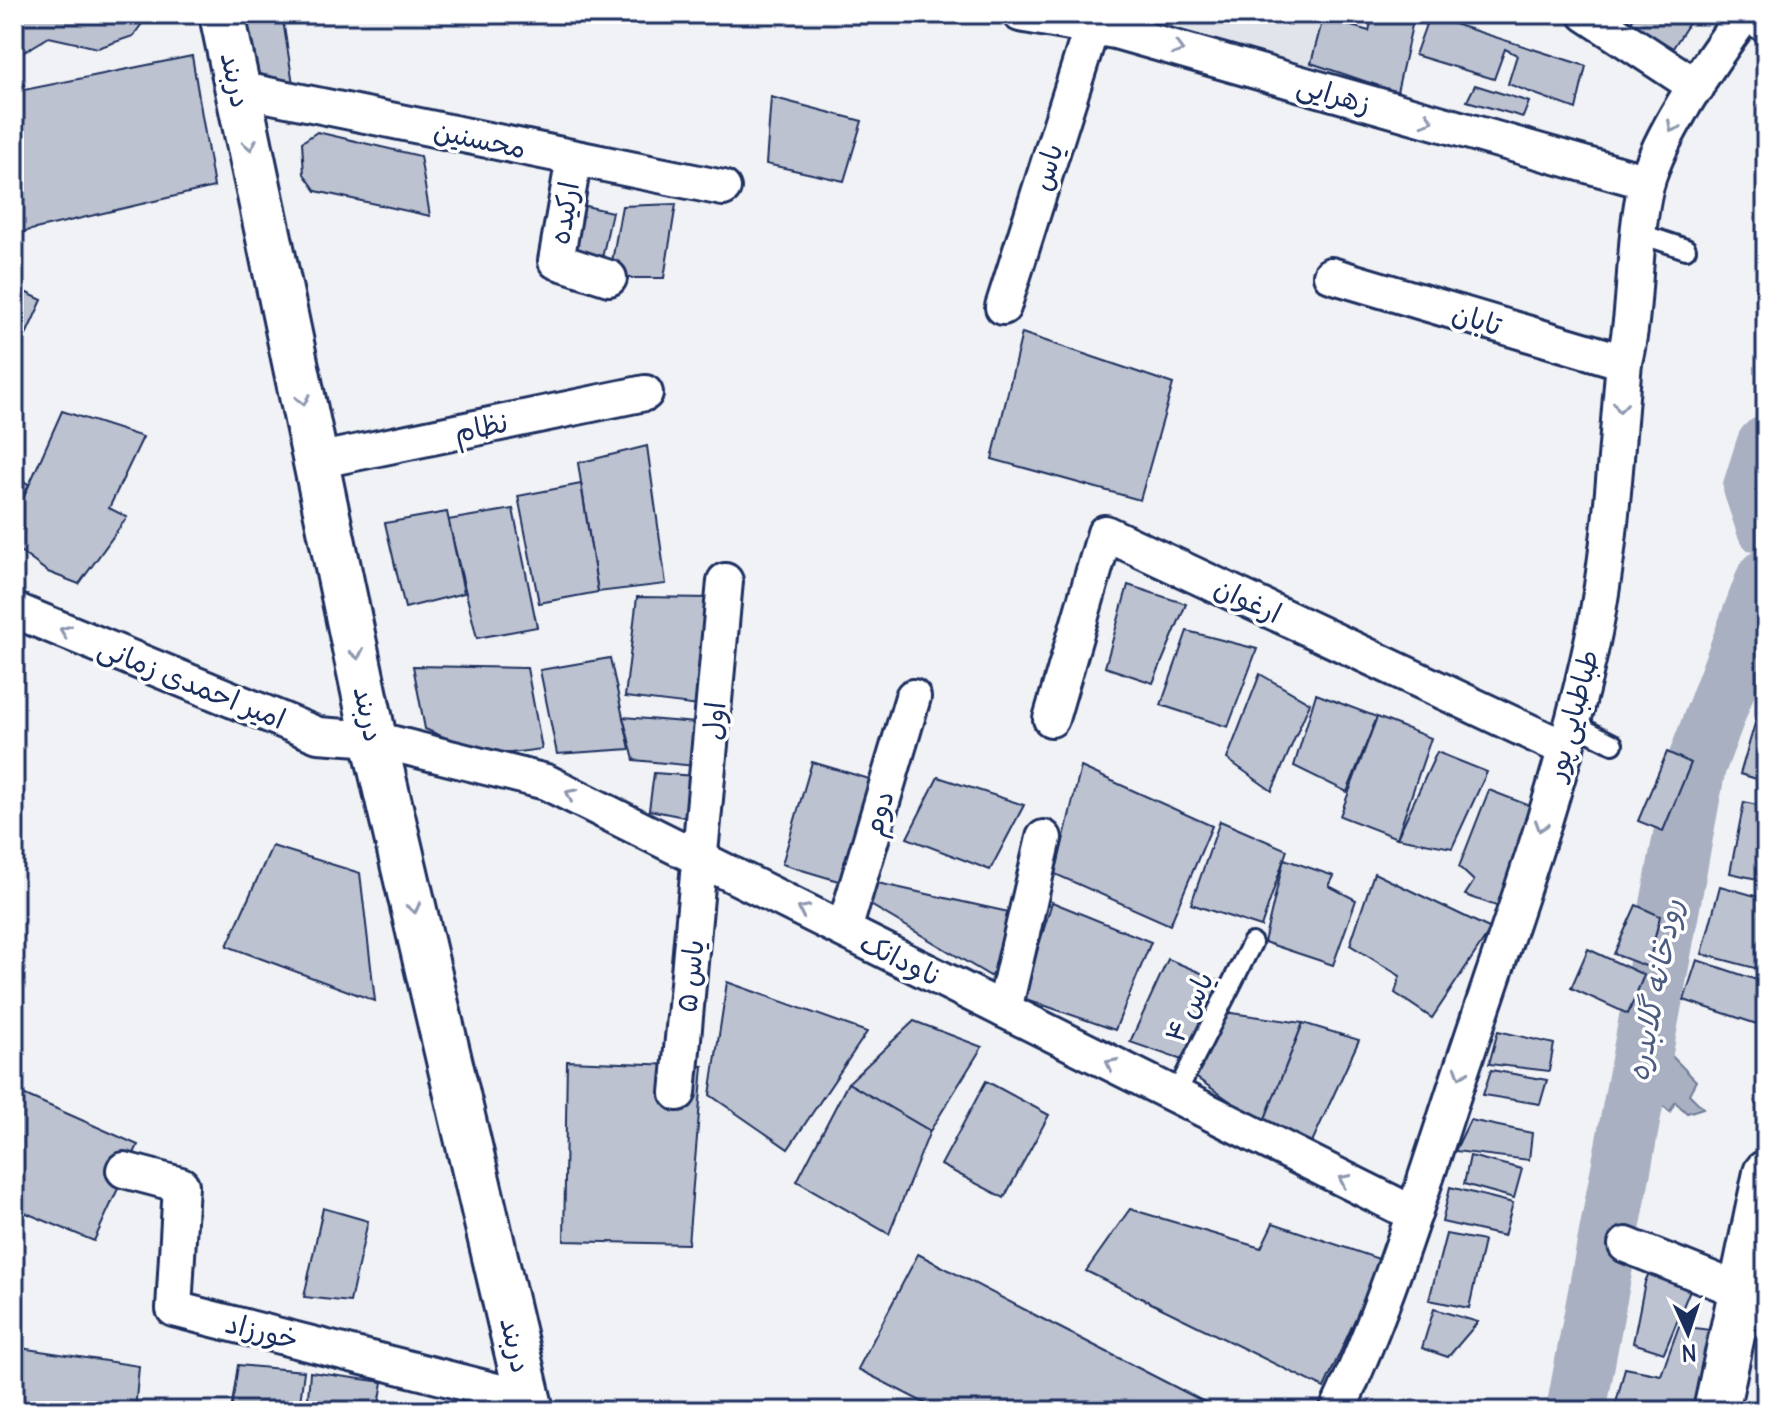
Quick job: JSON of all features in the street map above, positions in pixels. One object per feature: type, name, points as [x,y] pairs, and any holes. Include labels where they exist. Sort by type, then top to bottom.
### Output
[{"type":"main road","name":"دربند","points":[[222,14],[374,739],[529,1405]]},
{"type":"main road","points":[[1716,1411],[1752,1272],[1766,1173]]},
{"type":"street","name":"زهرایی","points":[[1020,14],[1092,26],[1647,182]]},
{"type":"street","points":[[1586,14],[1697,87]]},
{"type":"street","name":"طباطبایی پور","points":[[1337,1411],[1357,1367],[1414,1214],[1569,736],[1590,654],[1604,564],[1624,362],[1630,336],[1638,233],[1647,182],[1674,125],[1697,87],[1751,22]]},
{"type":"street","name":"یاس","points":[[1003,307],[1092,26]]},
{"type":"street","name":"محسنین","points":[[238,89],[723,188]]},
{"type":"street","name":"ارکیده","points":[[574,158],[556,261],[609,278]]},
{"type":"street","name":"تابان","points":[[1331,275],[1624,362]]},
{"type":"street","name":"نظام","points":[[316,461],[645,393]]},
{"type":"street","name":"ارغوان","points":[[1051,719],[1105,533],[1569,736]]},
{"type":"street","name":"اول","points":[[702,860],[725,581]]},
{"type":"street","name":"امیر احمدی زمانی","points":[[14,610],[318,735],[374,739]]},
{"type":"street","name":"دوم","points":[[844,930],[913,697]]},
{"type":"street","name":"ناودانک","points":[[374,739],[546,782],[1414,1214]]},
{"type":"street","points":[[1004,1010],[1044,838]]},
{"type":"street","name":"یاس ۵","points":[[678,1093],[702,860]]},
{"type":"street","name":"خورزاد","points":[[124,1170],[181,1185],[174,1309],[529,1405]]},
{"type":"street","points":[[1626,1245],[1752,1272]]},
{"type":"lane","points":[[1638,233],[1686,249]]},
{"type":"lane","points":[[1569,736],[1613,744]]},
{"type":"lane","name":"یاس ۴","points":[[1175,1096],[1252,943]]},
{"type":"shaded area","points":[[1139,14],[1328,14],[1309,69]]},
{"type":"water","points":[[1667,1051],[1696,1081],[1689,1094],[1703,1108],[1687,1113],[1675,1102],[1670,1112],[1654,1098]]},
{"type":"building","points":[[14,14],[149,14],[133,36],[98,48],[49,37],[14,58]]},
{"type":"building","points":[[234,14],[282,14],[294,90],[247,79]]},
{"type":"building","points":[[1199,14],[1240,14],[1236,26]]},
{"type":"building","points":[[1373,14],[1413,21],[1397,92],[1311,63],[1323,18],[1369,31]]},
{"type":"building","points":[[1636,14],[1680,14],[1691,20],[1673,48],[1630,23]]},
{"type":"building","points":[[1429,16],[1586,66],[1576,109],[1508,84],[1517,55],[1505,49],[1494,79],[1415,55]]},
{"type":"building","points":[[192,56],[214,187],[14,234],[14,92]]},
{"type":"building","points":[[1475,85],[1529,102],[1523,117],[1467,101]]},
{"type":"building","points":[[771,97],[862,121],[844,181],[766,164]]},
{"type":"building","points":[[317,132],[420,156],[430,216],[316,191],[304,174],[302,142]]},
{"type":"building","points":[[676,204],[664,278],[609,278],[622,206]]},
{"type":"building","points":[[581,205],[612,212],[599,272],[561,267]]},
{"type":"building","points":[[14,287],[42,300],[14,361]]},
{"type":"building","points":[[1022,333],[1173,384],[1140,500],[992,459]]},
{"type":"building","points":[[62,411],[143,437],[109,508],[127,517],[79,584],[48,572],[14,547],[14,519]]},
{"type":"building","points":[[647,446],[666,584],[598,592],[578,463]]},
{"type":"building","points":[[14,478],[29,484],[14,518]]},
{"type":"building","points":[[581,484],[598,592],[539,603],[518,496]]},
{"type":"building","points":[[513,509],[537,627],[477,638],[448,520]]},
{"type":"building","points":[[447,512],[464,593],[405,608],[385,523]]},
{"type":"building","points":[[1128,585],[1186,604],[1153,683],[1105,667]]},
{"type":"building","points":[[637,597],[712,598],[707,707],[625,697]]},
{"type":"building","points":[[1187,631],[1257,649],[1228,727],[1161,705]]},
{"type":"building","points":[[14,656],[23,660],[14,679]]},
{"type":"building","points":[[610,658],[630,749],[557,754],[540,670]]},
{"type":"building","points":[[413,666],[527,668],[542,749],[488,756],[425,729]]},
{"type":"building","points":[[1260,674],[1310,703],[1272,791],[1227,759]]},
{"type":"building","points":[[1316,694],[1377,717],[1347,792],[1294,766]]},
{"type":"building","points":[[1762,700],[1766,701],[1766,782],[1740,774]]},
{"type":"building","points":[[623,717],[696,723],[695,766],[634,760]]},
{"type":"building","points":[[1377,717],[1431,738],[1397,838],[1340,816]]},
{"type":"building","points":[[1437,752],[1487,772],[1452,848],[1397,838]]},
{"type":"building","points":[[1667,752],[1691,763],[1663,831],[1638,821]]},
{"type":"building","points":[[812,762],[876,781],[845,883],[782,864]]},
{"type":"building","points":[[1081,767],[1212,826],[1170,925],[1055,874]]},
{"type":"building","points":[[654,773],[695,776],[694,819],[649,810]]},
{"type":"building","points":[[938,777],[1024,805],[990,870],[907,838]]},
{"type":"building","points":[[1489,790],[1533,807],[1502,908],[1465,895],[1474,881],[1459,867]]},
{"type":"building","points":[[1744,802],[1766,807],[1766,881],[1730,873]]},
{"type":"building","points":[[1220,821],[1287,850],[1261,927],[1191,904]]},
{"type":"building","points":[[272,846],[360,873],[375,1001],[227,946]]},
{"type":"building","points":[[1284,859],[1334,876],[1329,886],[1356,900],[1333,965],[1264,942]]},
{"type":"building","points":[[1374,873],[1491,929],[1432,1018],[1395,993],[1400,976],[1350,945]]},
{"type":"building","points":[[873,882],[1013,913],[992,977],[869,904]]},
{"type":"building","points":[[1720,886],[1766,899],[1766,971],[1702,954]]},
{"type":"building","points":[[1052,902],[1151,942],[1115,1030],[1023,998]]},
{"type":"building","points":[[1636,905],[1660,916],[1648,967],[1614,954]]},
{"type":"building","points":[[1588,949],[1644,975],[1628,1014],[1571,988]]},
{"type":"building","points":[[1168,959],[1220,981],[1182,1060],[1130,1042]]},
{"type":"building","points":[[1697,960],[1766,983],[1766,1027],[1684,1000]]},
{"type":"building","points":[[727,982],[867,1032],[788,1149],[710,1095]]},
{"type":"building","points":[[1217,1011],[1303,1023],[1263,1124],[1194,1076]]},
{"type":"building","points":[[914,1021],[982,1047],[930,1131],[848,1083]]},
{"type":"building","points":[[1303,1023],[1359,1040],[1312,1142],[1263,1124]]},
{"type":"building","points":[[1498,1031],[1554,1044],[1549,1071],[1489,1064]]},
{"type":"building","points":[[567,1061],[703,1066],[688,1244],[564,1241]]},
{"type":"building","points":[[1491,1070],[1547,1080],[1540,1104],[1483,1095]]},
{"type":"building","points":[[986,1081],[1049,1115],[1004,1198],[941,1165]]},
{"type":"building","points":[[848,1083],[930,1131],[889,1234],[797,1181]]},
{"type":"building","points":[[14,1090],[138,1145],[94,1241],[14,1208]]},
{"type":"building","points":[[1470,1120],[1532,1133],[1529,1160],[1455,1151]]},
{"type":"building","points":[[1470,1156],[1522,1169],[1514,1198],[1464,1184]]},
{"type":"building","points":[[1450,1187],[1513,1203],[1504,1236],[1442,1222]]},
{"type":"building","points":[[323,1208],[368,1221],[350,1302],[304,1297]]},
{"type":"building","points":[[1130,1209],[1261,1248],[1273,1223],[1382,1260],[1324,1388],[1086,1271]]},
{"type":"building","points":[[1446,1234],[1484,1241],[1469,1308],[1429,1300]]},
{"type":"building","points":[[918,1254],[1222,1411],[940,1411],[858,1369]]},
{"type":"building","points":[[1653,1263],[1694,1280],[1664,1353],[1633,1343],[1645,1282]]},
{"type":"building","points":[[1434,1309],[1478,1322],[1448,1357],[1422,1348]]},
{"type":"building","points":[[1679,1326],[1726,1332],[1705,1411],[1614,1411],[1625,1368],[1661,1375]]},
{"type":"building","points":[[14,1347],[139,1366],[135,1411],[14,1411]]},
{"type":"building","points":[[238,1365],[304,1371],[299,1411],[231,1411]]},
{"type":"building","points":[[310,1372],[383,1382],[378,1411],[307,1411]]},
{"type":"waterway","name":"رودخانه گلابدره","points":[[1766,446],[1753,487],[1766,526]]},
{"type":"waterway","name":"رودخانه گلابدره","points":[[1576,1411],[1696,766],[1766,579]]}]
